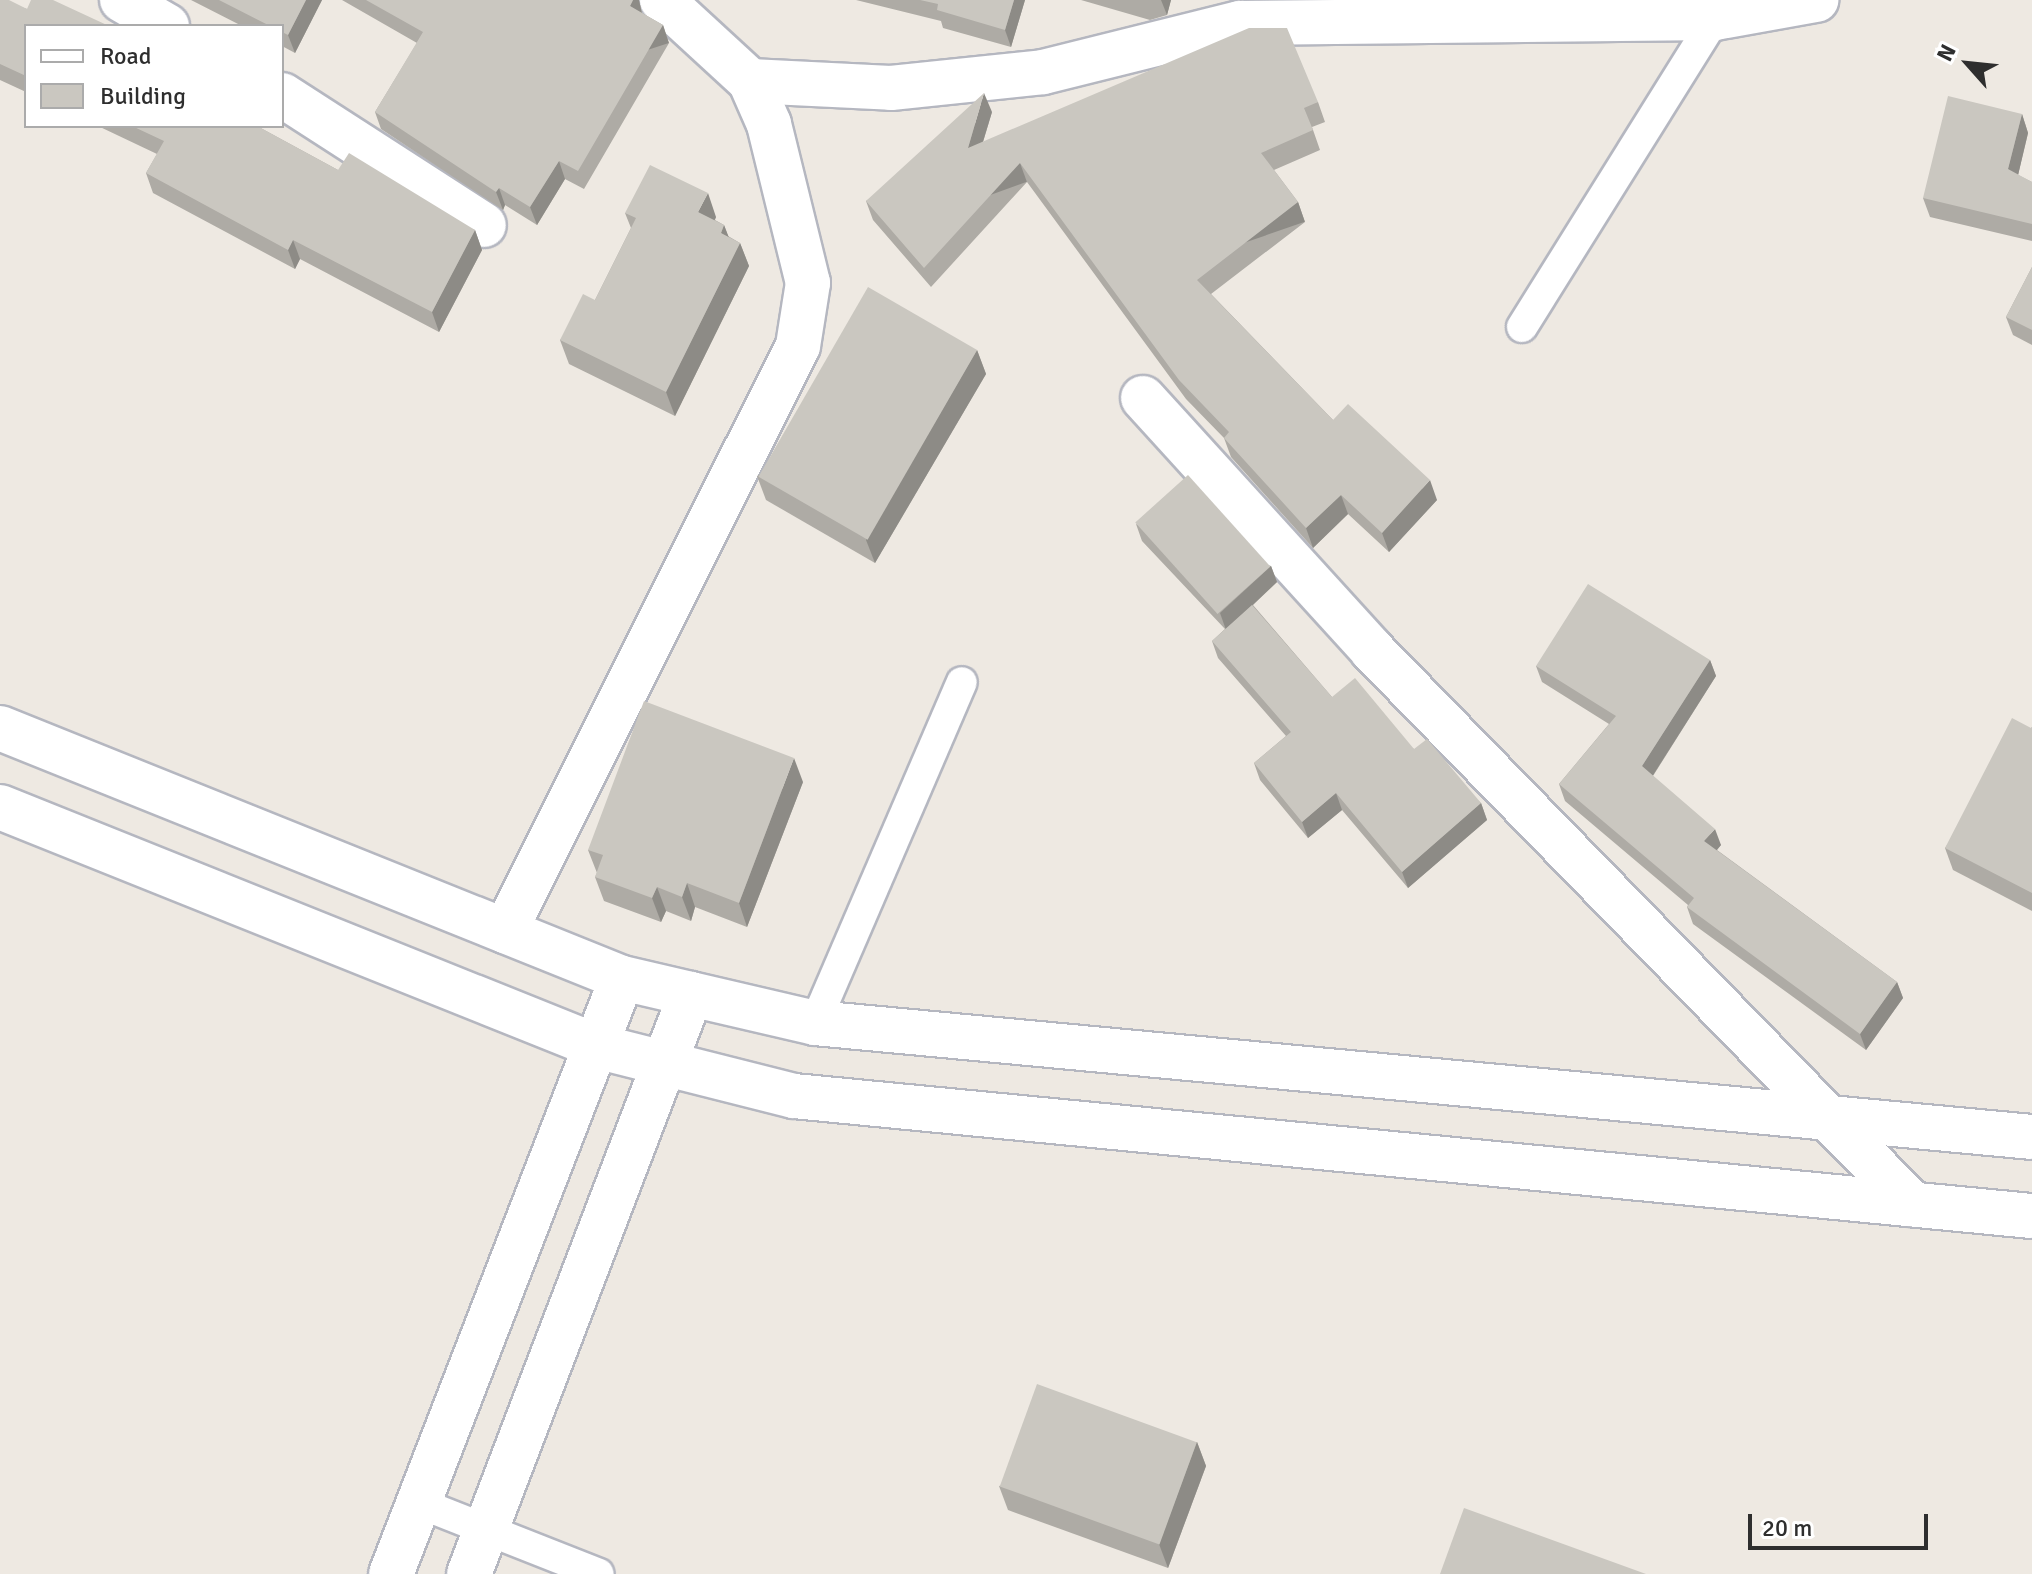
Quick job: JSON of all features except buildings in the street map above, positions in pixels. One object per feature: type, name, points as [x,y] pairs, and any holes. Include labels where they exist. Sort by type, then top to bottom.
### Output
[{"type":"street","points":[[122,0],[164,24]]},
{"type":"street","points":[[505,931],[798,346],[808,283],[769,124],[750,81],[662,0]]},
{"type":"street","points":[[750,81],[891,88],[1043,72],[1240,23],[1715,18],[1816,0]]},
{"type":"street","points":[[284,96],[484,225]]},
{"type":"street","points":[[1143,398],[1372,650],[1912,1204]]},
{"type":"street","points":[[0,728],[622,978],[815,1023],[2032,1137]]},
{"type":"street","points":[[0,807],[596,1046],[794,1096],[2032,1216]]},
{"type":"street","points":[[391,1574],[622,978]]},
{"type":"street","points":[[469,1574],[691,994]]},
{"type":"lane","points":[[1522,327],[1715,18]]},
{"type":"lane","points":[[815,1023],[962,682]]},
{"type":"lane","points":[[419,1503],[599,1574]]}]
